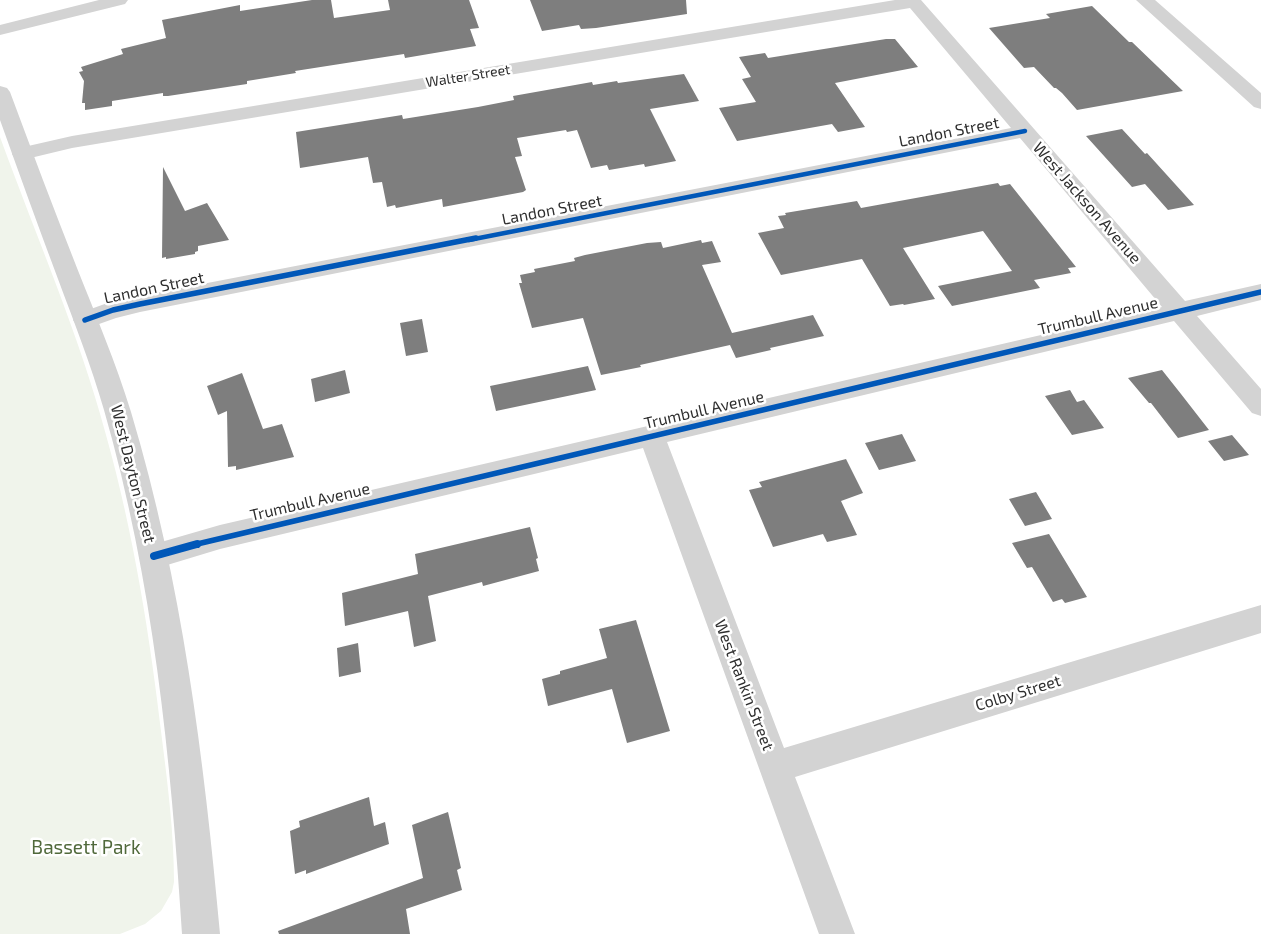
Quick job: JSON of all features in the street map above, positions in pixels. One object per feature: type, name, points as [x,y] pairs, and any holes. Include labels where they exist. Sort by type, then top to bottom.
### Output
[{"type":"street","points":[[0,30],[119,0]]},
{"type":"street","points":[[1145,0],[1261,103]]},
{"type":"street","name":"West Jackson Avenue","points":[[913,1],[1261,406]]},
{"type":"street","name":"Walter Street","points":[[22,154],[72,142],[913,1]]},
{"type":"street","name":"West Dayton Street","points":[[0,92],[118,410],[137,482],[169,632],[196,865],[201,934]]},
{"type":"street","name":"Landon Street","points":[[86,320],[140,304],[1025,131]]},
{"type":"street","name":"Trumbull Avenue","points":[[154,556],[214,539],[1261,292]]},
{"type":"street","name":"West Rankin Street","points":[[652,436],[837,934]]},
{"type":"street","name":"Colby Street","points":[[775,767],[1261,619]]},
{"type":"green space","name":"Bassett Park","points":[[0,137],[70,322],[95,397],[125,510],[146,624],[168,793],[174,882],[172,892],[161,911],[145,924],[120,934],[0,934]]},
{"type":"building","points":[[312,0],[331,0],[334,18],[390,10],[388,0],[469,0],[479,28],[470,29],[476,46],[405,58],[404,54],[295,71],[296,73],[247,81],[247,84],[168,96],[163,96],[163,93],[112,101],[112,106],[85,110],[85,103],[82,103],[84,81],[79,72],[83,71],[81,67],[123,54],[121,49],[166,38],[162,20],[240,5],[240,11]]},
{"type":"building","points":[[530,0],[686,0],[687,14],[596,28],[581,29],[579,25],[542,31]]},
{"type":"building","points":[[1092,6],[1183,91],[1077,110],[1034,67],[1024,68],[989,28],[1050,18],[1046,14]]},
{"type":"building","points":[[895,39],[918,67],[835,83],[865,127],[838,132],[832,124],[737,141],[719,108],[756,102],[742,79],[751,77],[739,57],[765,53],[768,58]]},
{"type":"building","points":[[684,74],[699,101],[650,109],[676,161],[645,167],[644,164],[609,170],[607,165],[591,168],[577,130],[517,138],[522,156],[515,157],[526,190],[523,192],[443,207],[442,199],[396,208],[395,205],[387,207],[382,182],[373,183],[368,157],[300,168],[296,132],[402,115],[403,119],[478,107],[514,100],[513,96],[592,82],[593,85],[617,81],[618,83]]},
{"type":"building","points":[[1122,129],[1145,154],[1147,153],[1194,205],[1168,210],[1145,184],[1132,187],[1086,136]]},
{"type":"building","points":[[163,167],[185,211],[207,203],[229,240],[198,246],[198,251],[195,254],[162,258]]},
{"type":"building","points":[[998,183],[1000,186],[1010,184],[1076,267],[1068,268],[1071,273],[1034,280],[1040,288],[952,306],[938,286],[1012,271],[983,231],[903,248],[935,299],[890,306],[862,259],[781,275],[758,233],[784,228],[778,216],[786,215],[785,213],[857,201],[861,208]]},
{"type":"building","points":[[701,240],[702,243],[712,241],[721,262],[702,265],[732,333],[813,315],[824,336],[736,358],[730,345],[601,375],[583,318],[532,328],[519,283],[522,283],[520,275],[535,272],[534,269],[575,261],[574,258],[585,255],[647,243],[661,242],[663,248]]},
{"type":"building","points":[[422,319],[428,352],[406,356],[400,323]]},
{"type":"building","points":[[588,366],[596,390],[496,411],[490,386]]},
{"type":"building","points":[[345,370],[350,393],[315,402],[311,379]]},
{"type":"building","points":[[1162,370],[1209,430],[1178,438],[1151,403],[1128,378]]},
{"type":"building","points":[[242,373],[263,429],[282,424],[294,457],[236,470],[236,466],[228,467],[227,411],[218,415],[207,386]]},
{"type":"building","points":[[1070,390],[1077,402],[1084,400],[1104,428],[1072,435],[1045,396]]},
{"type":"building","points":[[902,434],[916,461],[879,470],[865,443]]},
{"type":"building","points":[[1232,435],[1249,455],[1224,461],[1208,441]]},
{"type":"building","points":[[846,459],[863,493],[841,501],[857,535],[827,542],[823,534],[773,547],[749,490],[762,487],[759,482]]},
{"type":"building","points":[[1036,492],[1052,519],[1025,526],[1009,499]]},
{"type":"building","points":[[530,527],[538,558],[536,559],[539,571],[483,586],[482,582],[428,596],[436,641],[414,647],[408,611],[345,626],[342,593],[418,574],[415,554]]},
{"type":"building","points":[[1049,534],[1087,597],[1065,603],[1062,599],[1053,602],[1032,567],[1027,568],[1012,543]]},
{"type":"building","points":[[636,620],[670,731],[627,743],[612,689],[548,706],[542,679],[560,674],[560,671],[607,658],[599,629]]},
{"type":"building","points":[[358,643],[361,672],[339,677],[337,648]]},
{"type":"building","points":[[369,797],[374,826],[385,822],[389,844],[306,874],[306,870],[295,874],[290,831],[300,827],[299,821]]},
{"type":"building","points":[[448,812],[461,868],[457,870],[462,890],[406,909],[410,934],[279,934],[278,931],[423,878],[412,825]]},
{"type":"cycle path","points":[[85,320],[113,310],[140,304],[1025,131]]},
{"type":"cycle path","points":[[154,556],[220,537],[1261,292]]}]
